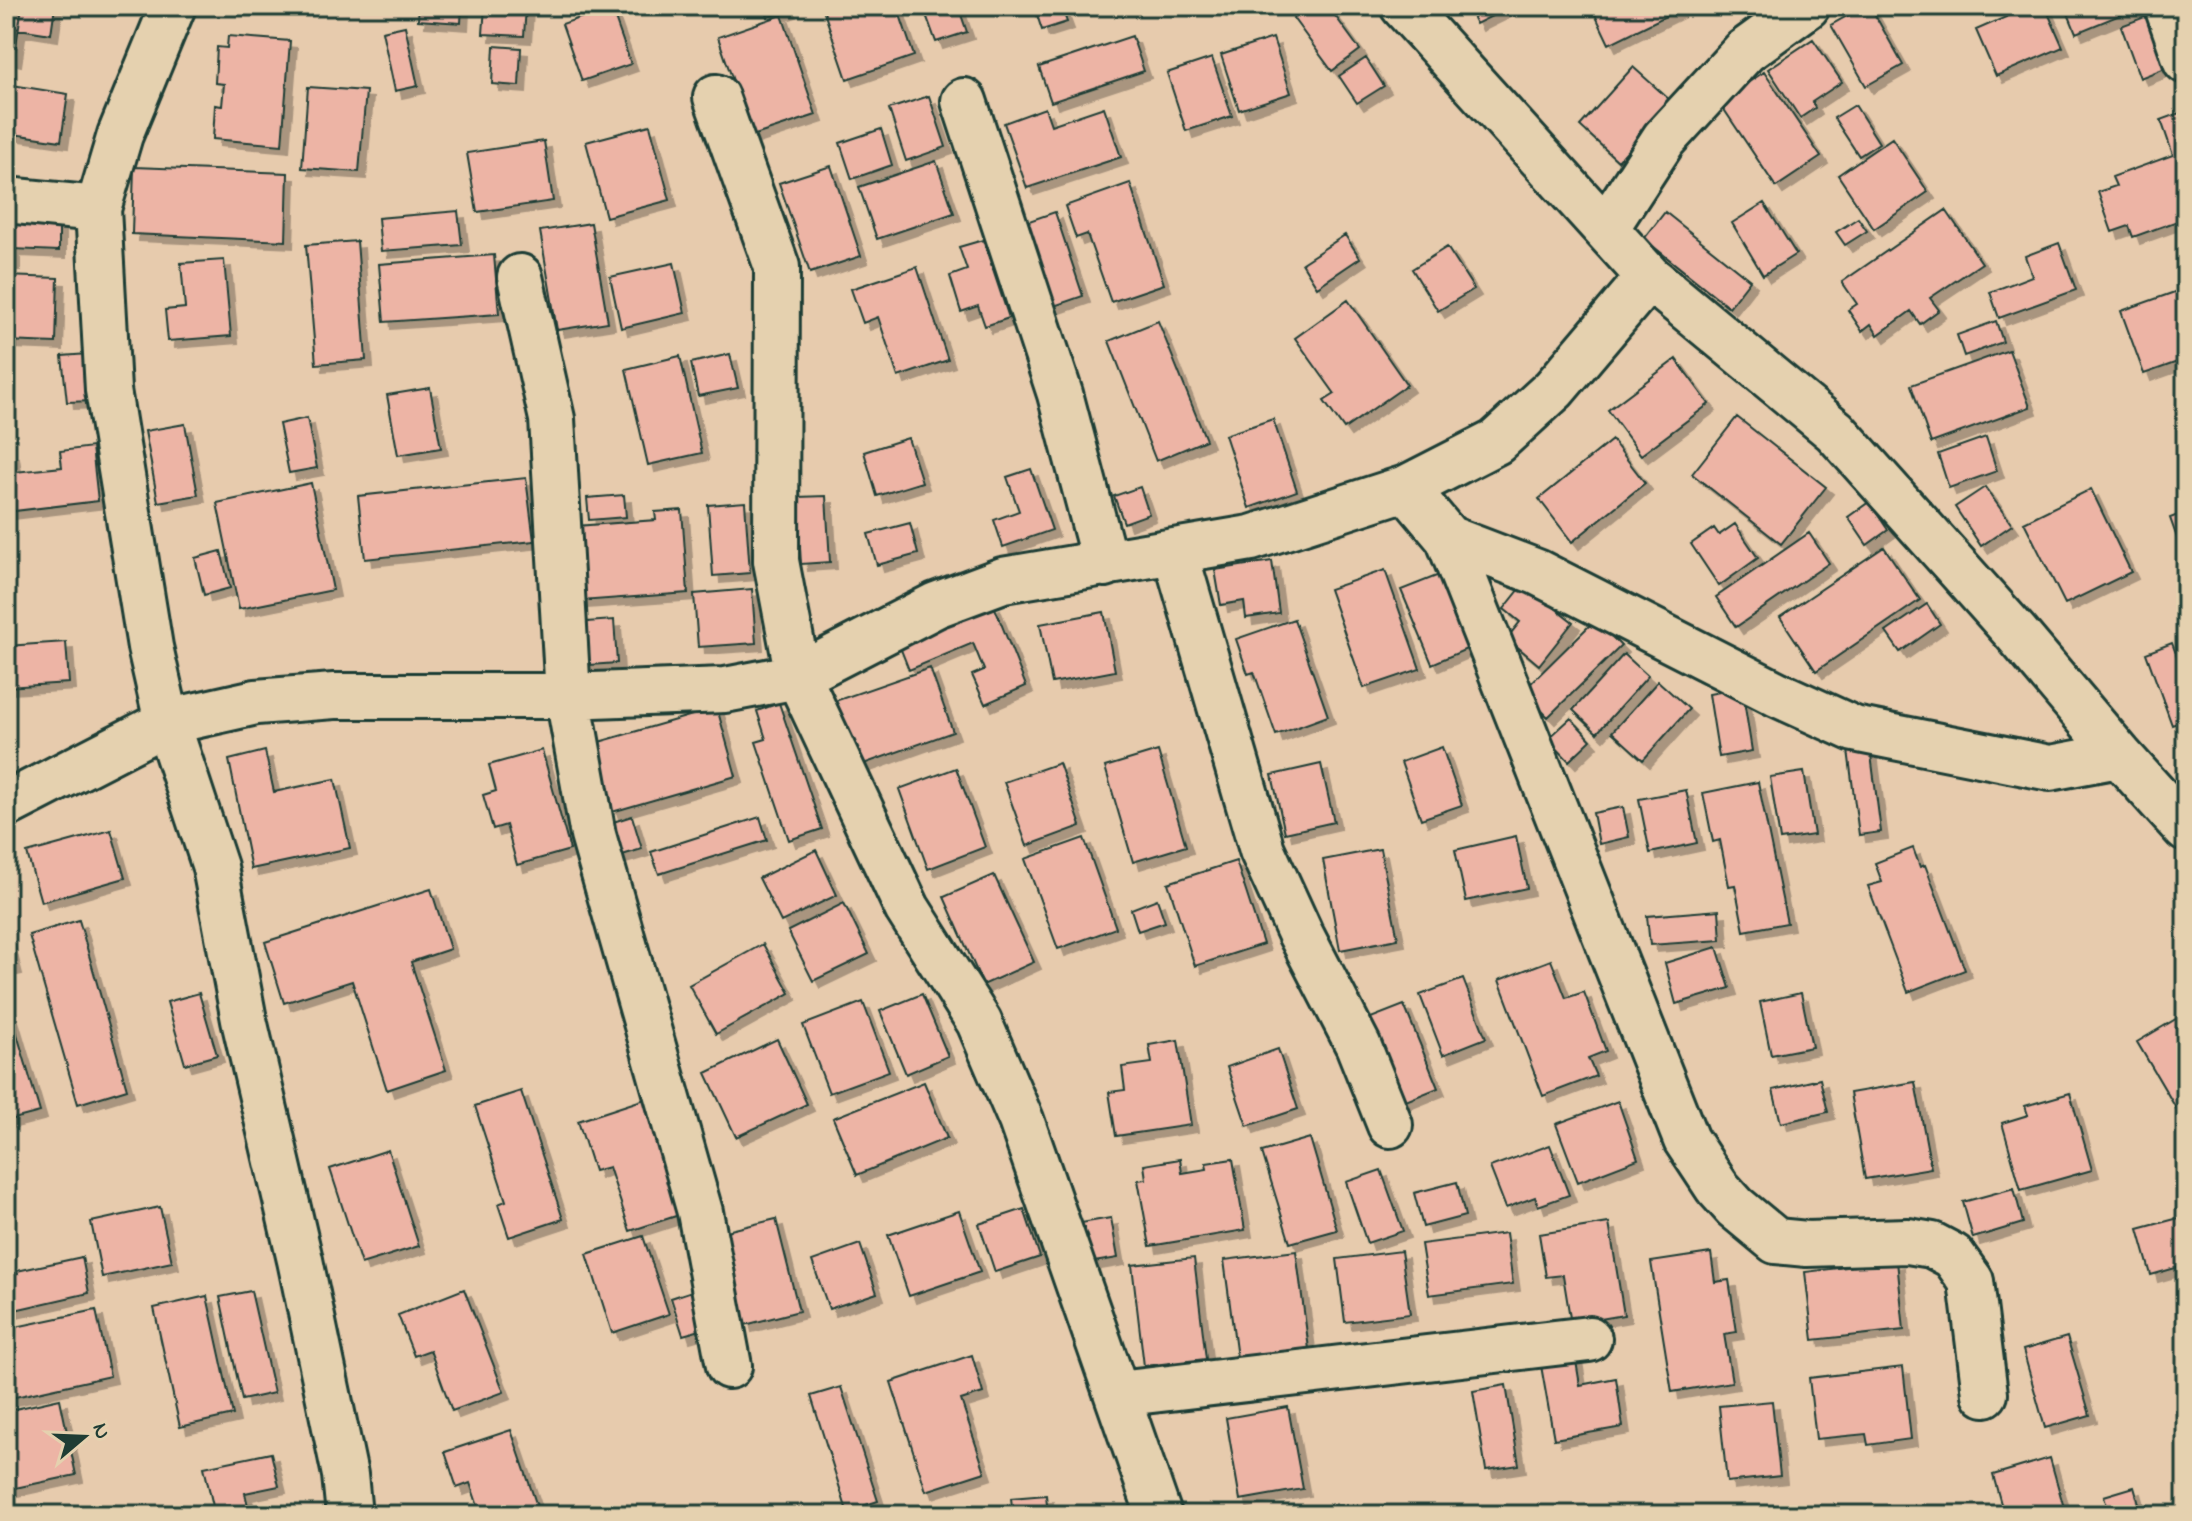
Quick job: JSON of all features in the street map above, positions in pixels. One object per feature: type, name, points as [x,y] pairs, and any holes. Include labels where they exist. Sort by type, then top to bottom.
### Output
[{"type":"street","points":[[173,6],[120,135],[98,209],[108,390],[150,647],[167,722],[215,867],[244,1020],[300,1260],[345,1475],[349,1515]]},
{"type":"street","points":[[1403,6],[1649,277],[1835,431],[2186,829]]},
{"type":"street","points":[[1606,228],[1674,128],[1745,51],[1807,6]]},
{"type":"street","points":[[2167,6],[2186,61]]},
{"type":"street","points":[[716,97],[777,267],[776,561],[798,676],[907,908],[979,1022],[1021,1120],[1159,1515]]},
{"type":"street","points":[[964,101],[1060,394],[1105,564]]},
{"type":"street","points":[[6,200],[98,209]]},
{"type":"street","points":[[520,277],[552,419],[568,696],[593,835],[700,1212],[729,1366]]},
{"type":"street","points":[[6,805],[167,722],[256,702],[334,696],[568,696],[725,690],[798,676],[936,605],[1003,580],[1251,538],[1406,488],[1496,442],[1554,389],[1649,277]]},
{"type":"street","points":[[1406,488],[1448,538],[1686,1140],[1717,1187],[1735,1207],[1776,1241],[1807,1244],[1908,1241],[1932,1245],[1953,1256],[1971,1281],[1985,1394]]},
{"type":"street","points":[[1448,538],[1537,572],[1763,687],[1854,729],[2050,768],[2119,755]]},
{"type":"street","points":[[1175,552],[1262,850],[1300,933],[1358,1045],[1390,1125]]},
{"type":"street","points":[[1118,1394],[1589,1339]]},
{"type":"building","points":[[6,6],[22,6],[14,59],[6,57]]},
{"type":"building","points":[[7,6],[55,6],[51,34],[6,27]]},
{"type":"building","points":[[419,6],[462,6],[461,23],[418,20]]},
{"type":"building","points":[[485,6],[526,6],[524,36],[483,34]]},
{"type":"building","points":[[764,6],[788,6],[789,10],[768,17]]},
{"type":"building","points":[[822,6],[897,6],[914,56],[847,79]]},
{"type":"building","points":[[958,6],[967,32],[936,42],[924,9]]},
{"type":"building","points":[[1034,6],[1061,6],[1067,22],[1042,30]]},
{"type":"building","points":[[1308,6],[1328,6],[1360,50],[1332,71],[1293,18]]},
{"type":"building","points":[[1467,6],[1512,6],[1476,24]]},
{"type":"building","points":[[1591,6],[1676,6],[1678,10],[1609,44]]},
{"type":"building","points":[[1870,6],[1903,65],[1866,86],[1831,25]]},
{"type":"building","points":[[2031,6],[2045,6],[2063,47],[1996,76],[1976,30]]},
{"type":"building","points":[[2065,6],[2136,6],[2137,8],[2076,33]]},
{"type":"building","points":[[611,7],[631,64],[582,81],[562,24]]},
{"type":"building","points":[[782,15],[816,115],[752,136],[718,37]]},
{"type":"building","points":[[2150,15],[2168,67],[2140,78],[2121,26]]},
{"type":"building","points":[[405,26],[418,86],[395,91],[382,31]]},
{"type":"building","points":[[228,36],[290,41],[282,145],[213,139],[215,105],[222,106],[224,84],[215,83],[217,47],[227,48]]},
{"type":"building","points":[[1132,36],[1144,71],[1051,102],[1039,67]]},
{"type":"building","points":[[1273,38],[1291,93],[1239,110],[1221,55]]},
{"type":"building","points":[[1813,39],[1842,82],[1812,102],[1815,108],[1800,118],[1768,69]]},
{"type":"building","points":[[494,46],[521,48],[519,86],[492,84]]},
{"type":"building","points":[[1212,58],[1232,116],[1186,131],[1167,73]]},
{"type":"building","points":[[1366,58],[1384,86],[1357,103],[1339,76]]},
{"type":"building","points":[[1633,67],[1671,101],[1618,161],[1580,126]]},
{"type":"building","points":[[1764,72],[1821,157],[1776,187],[1719,102]]},
{"type":"building","points":[[6,84],[68,94],[61,141],[6,133]]},
{"type":"building","points":[[308,87],[366,91],[359,172],[302,168]]},
{"type":"building","points":[[929,96],[946,147],[906,161],[889,109]]},
{"type":"building","points":[[1855,105],[1879,143],[1859,156],[1834,118]]},
{"type":"building","points":[[1104,107],[1121,157],[1027,188],[1004,123],[1045,108],[1051,125]]},
{"type":"building","points":[[2183,112],[2186,121],[2186,218],[2133,237],[2129,226],[2112,232],[2098,192],[2116,186],[2112,177],[2173,155],[2161,120]]},
{"type":"building","points":[[650,125],[670,200],[606,217],[586,142]]},
{"type":"building","points":[[881,129],[892,165],[852,179],[840,143]]},
{"type":"building","points":[[1892,138],[1928,192],[1874,229],[1838,175]]},
{"type":"building","points":[[544,141],[553,201],[477,212],[467,153]]},
{"type":"building","points":[[936,161],[954,213],[877,239],[859,187]]},
{"type":"building","points":[[831,166],[861,256],[810,273],[779,183]]},
{"type":"building","points":[[134,167],[288,173],[286,241],[132,234]]},
{"type":"building","points":[[1130,183],[1164,284],[1111,302],[1087,234],[1076,238],[1065,206]]},
{"type":"building","points":[[1764,203],[1796,254],[1763,275],[1732,223]]},
{"type":"building","points":[[1946,210],[1982,263],[1930,298],[1939,310],[1920,324],[1911,311],[1878,335],[1871,324],[1862,331],[1848,310],[1857,304],[1842,282]]},
{"type":"building","points":[[458,211],[462,245],[381,251],[378,218]]},
{"type":"building","points":[[6,212],[59,214],[59,251],[13,249],[13,263],[6,263]]},
{"type":"building","points":[[1055,212],[1083,296],[1054,306],[1026,222]]},
{"type":"building","points":[[1665,212],[1750,280],[1729,307],[1644,239]]},
{"type":"building","points":[[1858,218],[1867,231],[1845,245],[1836,232]]},
{"type":"building","points":[[591,223],[608,322],[557,330],[540,231]]},
{"type":"building","points":[[1345,235],[1360,258],[1317,287],[1302,263]]},
{"type":"building","points":[[983,240],[1009,318],[985,326],[978,306],[961,312],[950,276],[967,270],[959,247]]},
{"type":"building","points":[[357,241],[366,360],[316,364],[306,245]]},
{"type":"building","points":[[2059,243],[2076,290],[1999,318],[1990,292],[2032,276],[2025,256]]},
{"type":"building","points":[[1447,247],[1474,289],[1438,311],[1412,269]]},
{"type":"building","points":[[494,255],[499,314],[384,322],[379,264]]},
{"type":"building","points":[[224,260],[231,336],[168,341],[165,310],[185,308],[181,263]]},
{"type":"building","points":[[674,263],[685,313],[621,328],[610,277]]},
{"type":"building","points":[[917,267],[948,360],[898,377],[878,317],[863,323],[851,289]]},
{"type":"building","points":[[6,276],[58,278],[56,343],[6,341]]},
{"type":"building","points":[[2186,288],[2186,359],[2144,374],[2121,311]]},
{"type":"building","points":[[1348,300],[1407,385],[1344,429],[1324,401],[1335,394],[1295,338]]},
{"type":"building","points":[[1158,321],[1206,440],[1156,461],[1109,341]]},
{"type":"building","points":[[1996,321],[2003,342],[1964,356],[1957,335]]},
{"type":"building","points":[[2009,350],[2030,407],[1931,443],[1911,385]]},
{"type":"building","points":[[88,354],[93,401],[67,402],[62,356]]},
{"type":"building","points":[[730,354],[738,388],[698,396],[691,363]]},
{"type":"building","points":[[680,356],[702,453],[648,465],[626,369]]},
{"type":"building","points":[[1676,359],[1709,404],[1641,455],[1608,410]]},
{"type":"building","points":[[430,388],[441,448],[398,455],[387,395]]},
{"type":"building","points":[[1737,417],[1826,487],[1781,544],[1692,474]]},
{"type":"building","points":[[307,418],[317,468],[289,473],[279,424]]},
{"type":"building","points":[[1273,419],[1297,491],[1249,508],[1225,435]]},
{"type":"building","points":[[185,424],[198,495],[158,502],[145,431]]},
{"type":"building","points":[[1986,437],[1997,471],[1949,488],[1938,454]]},
{"type":"building","points":[[908,438],[922,482],[877,496],[864,452]]},
{"type":"building","points":[[1612,440],[1645,483],[1572,542],[1539,499]]},
{"type":"building","points":[[92,447],[98,501],[6,512],[6,452],[12,451],[15,472],[62,467],[60,451]]},
{"type":"building","points":[[1031,469],[1052,530],[1003,547],[994,520],[1019,511],[1007,477]]},
{"type":"building","points":[[526,478],[534,541],[365,559],[358,496]]},
{"type":"building","points":[[311,483],[333,590],[239,609],[217,503]]},
{"type":"building","points":[[1140,487],[1149,514],[1124,523],[1114,496]]},
{"type":"building","points":[[1985,487],[2012,525],[1981,546],[1955,507]]},
{"type":"building","points":[[2091,489],[2131,572],[2065,604],[2024,522]]},
{"type":"building","points":[[624,495],[626,517],[589,520],[587,498]]},
{"type":"building","points":[[826,496],[830,562],[801,564],[797,497]]},
{"type":"building","points":[[745,502],[750,573],[713,576],[708,505]]},
{"type":"building","points":[[1869,502],[1888,530],[1867,545],[1848,517]]},
{"type":"building","points":[[682,510],[688,593],[581,601],[576,526],[656,520],[655,512]]},
{"type":"building","points":[[2186,512],[2186,563],[2170,518]]},
{"type":"building","points":[[910,523],[918,554],[877,565],[868,534]]},
{"type":"building","points":[[1735,524],[1758,558],[1719,586],[1691,544],[1714,528],[1719,535]]},
{"type":"building","points":[[1809,533],[1829,563],[1736,627],[1716,597]]},
{"type":"building","points":[[1884,547],[1920,600],[1816,671],[1780,617]]},
{"type":"building","points":[[221,551],[230,588],[204,595],[195,558]]},
{"type":"building","points":[[1272,561],[1279,613],[1246,618],[1244,601],[1221,605],[1215,570]]},
{"type":"building","points":[[1385,570],[1420,669],[1364,688],[1329,589]]},
{"type":"building","points":[[1439,575],[1469,648],[1432,664],[1401,590]]},
{"type":"building","points":[[1524,584],[1573,622],[1539,665],[1507,638],[1520,622],[1504,609]]},
{"type":"building","points":[[752,589],[756,643],[698,647],[694,594]]},
{"type":"building","points":[[993,603],[1026,686],[985,704],[972,675],[984,670],[973,643],[909,670],[898,642]]},
{"type":"building","points":[[1927,604],[1940,624],[1900,652],[1886,632]]},
{"type":"building","points":[[1104,612],[1115,671],[1052,683],[1040,624]]},
{"type":"building","points":[[1294,619],[1328,716],[1276,735],[1254,672],[1248,674],[1236,639]]},
{"type":"building","points":[[614,620],[617,663],[576,666],[572,623]]},
{"type":"building","points":[[1595,620],[1621,646],[1548,717],[1523,691]]},
{"type":"building","points":[[66,642],[69,683],[6,687],[6,646]]},
{"type":"building","points":[[2172,643],[2186,680],[2186,720],[2172,725],[2146,653]]},
{"type":"building","points":[[1624,654],[1648,676],[1597,733],[1573,710]]},
{"type":"building","points":[[930,668],[953,732],[858,766],[835,701]]},
{"type":"building","points":[[1658,681],[1689,709],[1643,760],[1612,732]]},
{"type":"building","points":[[1742,688],[1752,751],[1719,757],[1709,694]]},
{"type":"building","points":[[779,703],[822,829],[789,840],[756,742],[766,739],[757,711]]},
{"type":"building","points":[[717,708],[736,776],[612,812],[592,744]]},
{"type":"building","points":[[1571,718],[1591,740],[1569,761],[1548,739]]},
{"type":"building","points":[[1442,747],[1462,805],[1421,819],[1401,762]]},
{"type":"building","points":[[1870,747],[1881,832],[1859,835],[1848,750]]},
{"type":"building","points":[[542,750],[570,850],[517,865],[506,825],[493,829],[483,795],[496,791],[489,765]]},
{"type":"building","points":[[265,751],[274,792],[335,779],[350,848],[251,869],[229,760]]},
{"type":"building","points":[[1158,751],[1186,846],[1133,862],[1105,767]]},
{"type":"building","points":[[1059,763],[1081,826],[1027,846],[1004,782]]},
{"type":"building","points":[[1321,764],[1334,822],[1285,833],[1272,775]]},
{"type":"building","points":[[956,768],[985,847],[928,869],[899,789]]},
{"type":"building","points":[[1804,772],[1814,835],[1780,840],[1770,777]]},
{"type":"building","points":[[1758,782],[1787,923],[1744,931],[1735,885],[1729,886],[1720,840],[1713,842],[1703,793]]},
{"type":"building","points":[[1686,790],[1697,843],[1650,853],[1639,799]]},
{"type":"building","points":[[1623,807],[1629,837],[1599,844],[1593,813]]},
{"type":"building","points":[[632,816],[642,849],[619,856],[610,823]]},
{"type":"building","points":[[760,817],[767,840],[659,874],[651,852]]},
{"type":"building","points":[[111,830],[125,878],[41,902],[27,853]]},
{"type":"building","points":[[1516,836],[1527,888],[1466,901],[1455,850]]},
{"type":"building","points":[[1084,838],[1116,928],[1058,949],[1025,859]]},
{"type":"building","points":[[1913,848],[1920,867],[1925,865],[1965,970],[1908,992],[1868,886],[1882,882],[1875,863]]},
{"type":"building","points":[[1380,849],[1398,939],[1340,950],[1323,860]]},
{"type":"building","points":[[816,850],[837,895],[781,922],[759,878]]},
{"type":"building","points":[[1236,861],[1263,944],[1195,966],[1168,883]]},
{"type":"building","points":[[994,875],[1034,962],[983,985],[944,897]]},
{"type":"building","points":[[431,889],[450,949],[411,962],[446,1070],[387,1090],[352,981],[284,1003],[265,942]]},
{"type":"building","points":[[1157,899],[1165,922],[1138,931],[1131,909]]},
{"type":"building","points":[[844,903],[869,954],[813,981],[788,931]]},
{"type":"building","points":[[1719,910],[1721,940],[1650,945],[1647,916]]},
{"type":"building","points":[[79,920],[127,1089],[78,1104],[29,935]]},
{"type":"building","points":[[6,936],[15,967],[6,969]]},
{"type":"building","points":[[763,944],[790,993],[716,1034],[689,985]]},
{"type":"building","points":[[1717,947],[1730,988],[1676,1004],[1665,963]]},
{"type":"building","points":[[1551,960],[1566,998],[1584,992],[1606,1051],[1588,1058],[1596,1076],[1543,1096],[1499,980]]},
{"type":"building","points":[[1463,979],[1486,1038],[1443,1055],[1420,995]]},
{"type":"building","points":[[199,993],[217,1055],[185,1064],[167,1002]]},
{"type":"building","points":[[1801,993],[1812,1047],[1771,1055],[1760,1002]]},
{"type":"building","points":[[922,994],[948,1056],[906,1074],[880,1011]]},
{"type":"building","points":[[6,997],[40,1112],[6,1121]]},
{"type":"building","points":[[863,1002],[889,1071],[829,1093],[803,1025]]},
{"type":"building","points":[[1404,1005],[1438,1088],[1391,1107],[1358,1023]]},
{"type":"building","points":[[2186,1013],[2186,1125],[2137,1042]]},
{"type":"building","points":[[777,1039],[807,1104],[736,1137],[706,1073]]},
{"type":"building","points":[[1178,1040],[1191,1125],[1116,1136],[1109,1092],[1125,1090],[1122,1067],[1152,1063],[1149,1045]]},
{"type":"building","points":[[1278,1049],[1298,1109],[1247,1126],[1227,1067]]},
{"type":"building","points":[[1820,1079],[1828,1112],[1781,1123],[1773,1090]]},
{"type":"building","points":[[924,1082],[947,1138],[857,1175],[833,1118]]},
{"type":"building","points":[[1915,1082],[1931,1168],[1865,1179],[1850,1093]]},
{"type":"building","points":[[521,1091],[563,1219],[509,1237],[498,1204],[506,1201],[475,1106]]},
{"type":"building","points":[[2070,1093],[2092,1170],[2021,1190],[2002,1123],[2028,1115],[2025,1106]]},
{"type":"building","points":[[645,1099],[682,1214],[630,1231],[609,1167],[594,1171],[578,1121]]},
{"type":"building","points":[[1618,1101],[1638,1159],[1578,1182],[1556,1124]]},
{"type":"building","points":[[1310,1138],[1337,1230],[1290,1243],[1262,1152]]},
{"type":"building","points":[[1550,1145],[1569,1195],[1538,1206],[1535,1197],[1506,1208],[1490,1167]]},
{"type":"building","points":[[388,1150],[419,1246],[361,1264],[330,1169]]},
{"type":"building","points":[[1180,1159],[1182,1173],[1207,1169],[1206,1163],[1233,1159],[1245,1230],[1150,1246],[1138,1180],[1146,1179],[1144,1165]]},
{"type":"building","points":[[1381,1170],[1403,1231],[1367,1243],[1346,1182]]},
{"type":"building","points":[[1457,1182],[1465,1216],[1423,1227],[1414,1193]]},
{"type":"building","points":[[2014,1188],[2023,1223],[1973,1238],[1963,1202]]},
{"type":"building","points":[[160,1207],[172,1262],[102,1277],[91,1222]]},
{"type":"building","points":[[1024,1209],[1040,1257],[995,1272],[979,1224]]},
{"type":"building","points":[[959,1211],[980,1272],[909,1296],[888,1235]]},
{"type":"building","points":[[2186,1216],[2186,1265],[2151,1275],[2138,1229]]},
{"type":"building","points":[[1111,1218],[1118,1258],[1088,1263],[1081,1223]]},
{"type":"building","points":[[776,1219],[799,1311],[745,1325],[722,1232]]},
{"type":"building","points":[[1609,1223],[1624,1315],[1571,1324],[1563,1275],[1546,1277],[1539,1234]]},
{"type":"building","points":[[1506,1233],[1513,1284],[1429,1295],[1421,1244]]},
{"type":"building","points":[[643,1236],[669,1314],[612,1333],[587,1254]]},
{"type":"building","points":[[860,1244],[877,1293],[829,1309],[812,1261]]},
{"type":"building","points":[[1296,1251],[1309,1349],[1237,1358],[1224,1260]]},
{"type":"building","points":[[1401,1251],[1410,1314],[1345,1322],[1337,1259]]},
{"type":"building","points":[[1711,1253],[1715,1282],[1729,1280],[1737,1332],[1724,1334],[1732,1382],[1672,1392],[1651,1262]]},
{"type":"building","points":[[82,1257],[89,1293],[6,1312],[6,1277],[18,1274],[17,1271]]},
{"type":"building","points":[[1194,1258],[1206,1359],[1144,1366],[1132,1265]]},
{"type":"building","points":[[1897,1261],[1904,1330],[1813,1340],[1805,1272]]},
{"type":"building","points":[[464,1289],[504,1392],[452,1411],[430,1350],[414,1356],[398,1315]]},
{"type":"building","points":[[251,1291],[274,1393],[242,1400],[220,1297]]},
{"type":"building","points":[[692,1291],[704,1329],[683,1335],[671,1298]]},
{"type":"building","points":[[207,1296],[233,1415],[180,1427],[154,1308]]},
{"type":"building","points":[[96,1310],[110,1376],[6,1399],[6,1329]]},
{"type":"building","points":[[2067,1337],[2090,1415],[2045,1428],[2023,1350]]},
{"type":"building","points":[[972,1355],[983,1393],[961,1400],[985,1472],[926,1491],[891,1382]]},
{"type":"building","points":[[1575,1355],[1580,1385],[1616,1378],[1623,1427],[1554,1439],[1540,1360]]},
{"type":"building","points":[[1903,1367],[1911,1439],[1868,1445],[1866,1434],[1816,1439],[1809,1378]]},
{"type":"building","points":[[1506,1385],[1519,1465],[1486,1470],[1473,1391]]},
{"type":"building","points":[[841,1387],[878,1501],[847,1511],[811,1396]]},
{"type":"building","points":[[60,1399],[76,1475],[6,1490],[6,1411]]},
{"type":"building","points":[[1772,1401],[1780,1476],[1727,1482],[1719,1406]]},
{"type":"building","points":[[1288,1407],[1303,1489],[1240,1500],[1226,1418]]},
{"type":"building","points":[[511,1430],[540,1515],[481,1515],[470,1483],[457,1488],[445,1452]]},
{"type":"building","points":[[271,1453],[279,1486],[245,1493],[250,1515],[215,1515],[204,1467]]},
{"type":"building","points":[[2050,1458],[2066,1515],[2004,1515],[1993,1475]]},
{"type":"building","points":[[2134,1487],[2142,1515],[2110,1515],[2104,1496]]},
{"type":"building","points":[[1046,1495],[1048,1514],[1084,1510],[1084,1515],[1013,1515],[1011,1498]]}]
